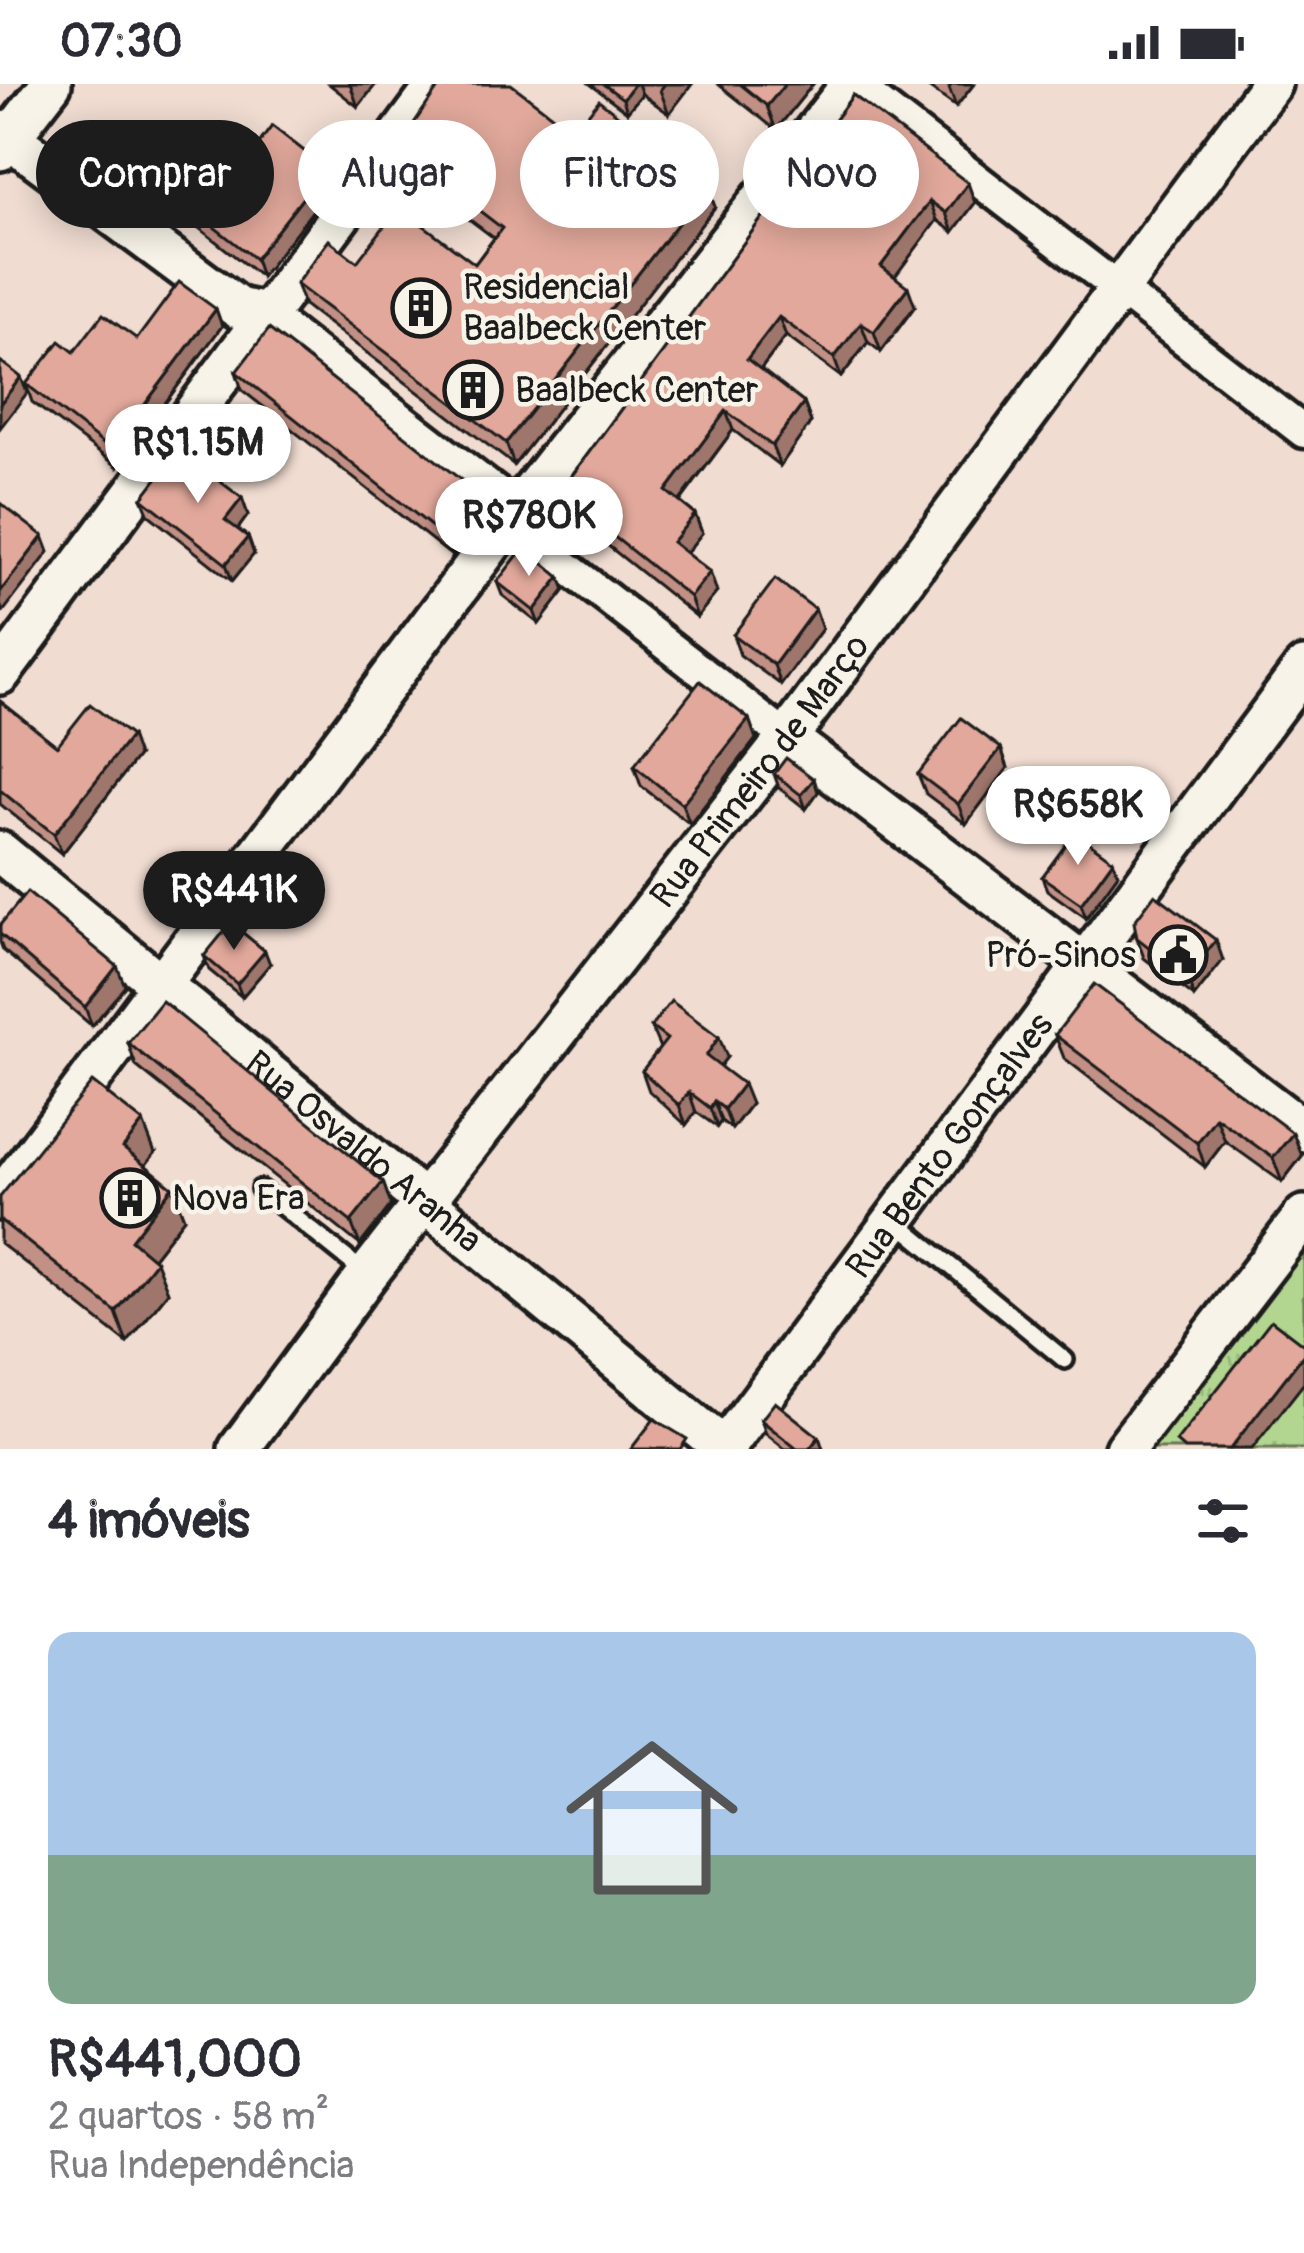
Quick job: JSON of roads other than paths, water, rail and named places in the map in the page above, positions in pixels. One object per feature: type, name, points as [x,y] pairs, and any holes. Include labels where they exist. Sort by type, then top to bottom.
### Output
[{"type":"street","points":[[51,84],[3,140],[238,308],[266,314],[519,510],[545,550],[1304,1131]]},
{"type":"street","points":[[0,674],[438,84]]},
{"type":"street","points":[[0,1200],[519,510],[853,84],[1304,432]]},
{"type":"street","name":"Rua Primeiro de Março","points":[[239,1449],[367,1275],[787,738],[1271,84]]},
{"type":"street","name":"Rua Bento Gonçalves","points":[[725,1449],[1304,668]]},
{"type":"street","name":"Rua Osvaldo Aranha","points":[[0,851],[725,1449]]},
{"type":"street","points":[[1125,1449],[1304,1216]]},
{"type":"lane","points":[[260,1189],[367,1275]]},
{"type":"lane","points":[[895,1220],[1065,1360]]},
{"type":"place","name":"Residencial Baalbeck Center","points":[[421,308]]},
{"type":"place","name":"Baalbeck Center","points":[[473,390]]},
{"type":"place","name":"Pró-Sinos","points":[[1178,955]]},
{"type":"place","name":"Nova Era","points":[[130,1198]]}]
